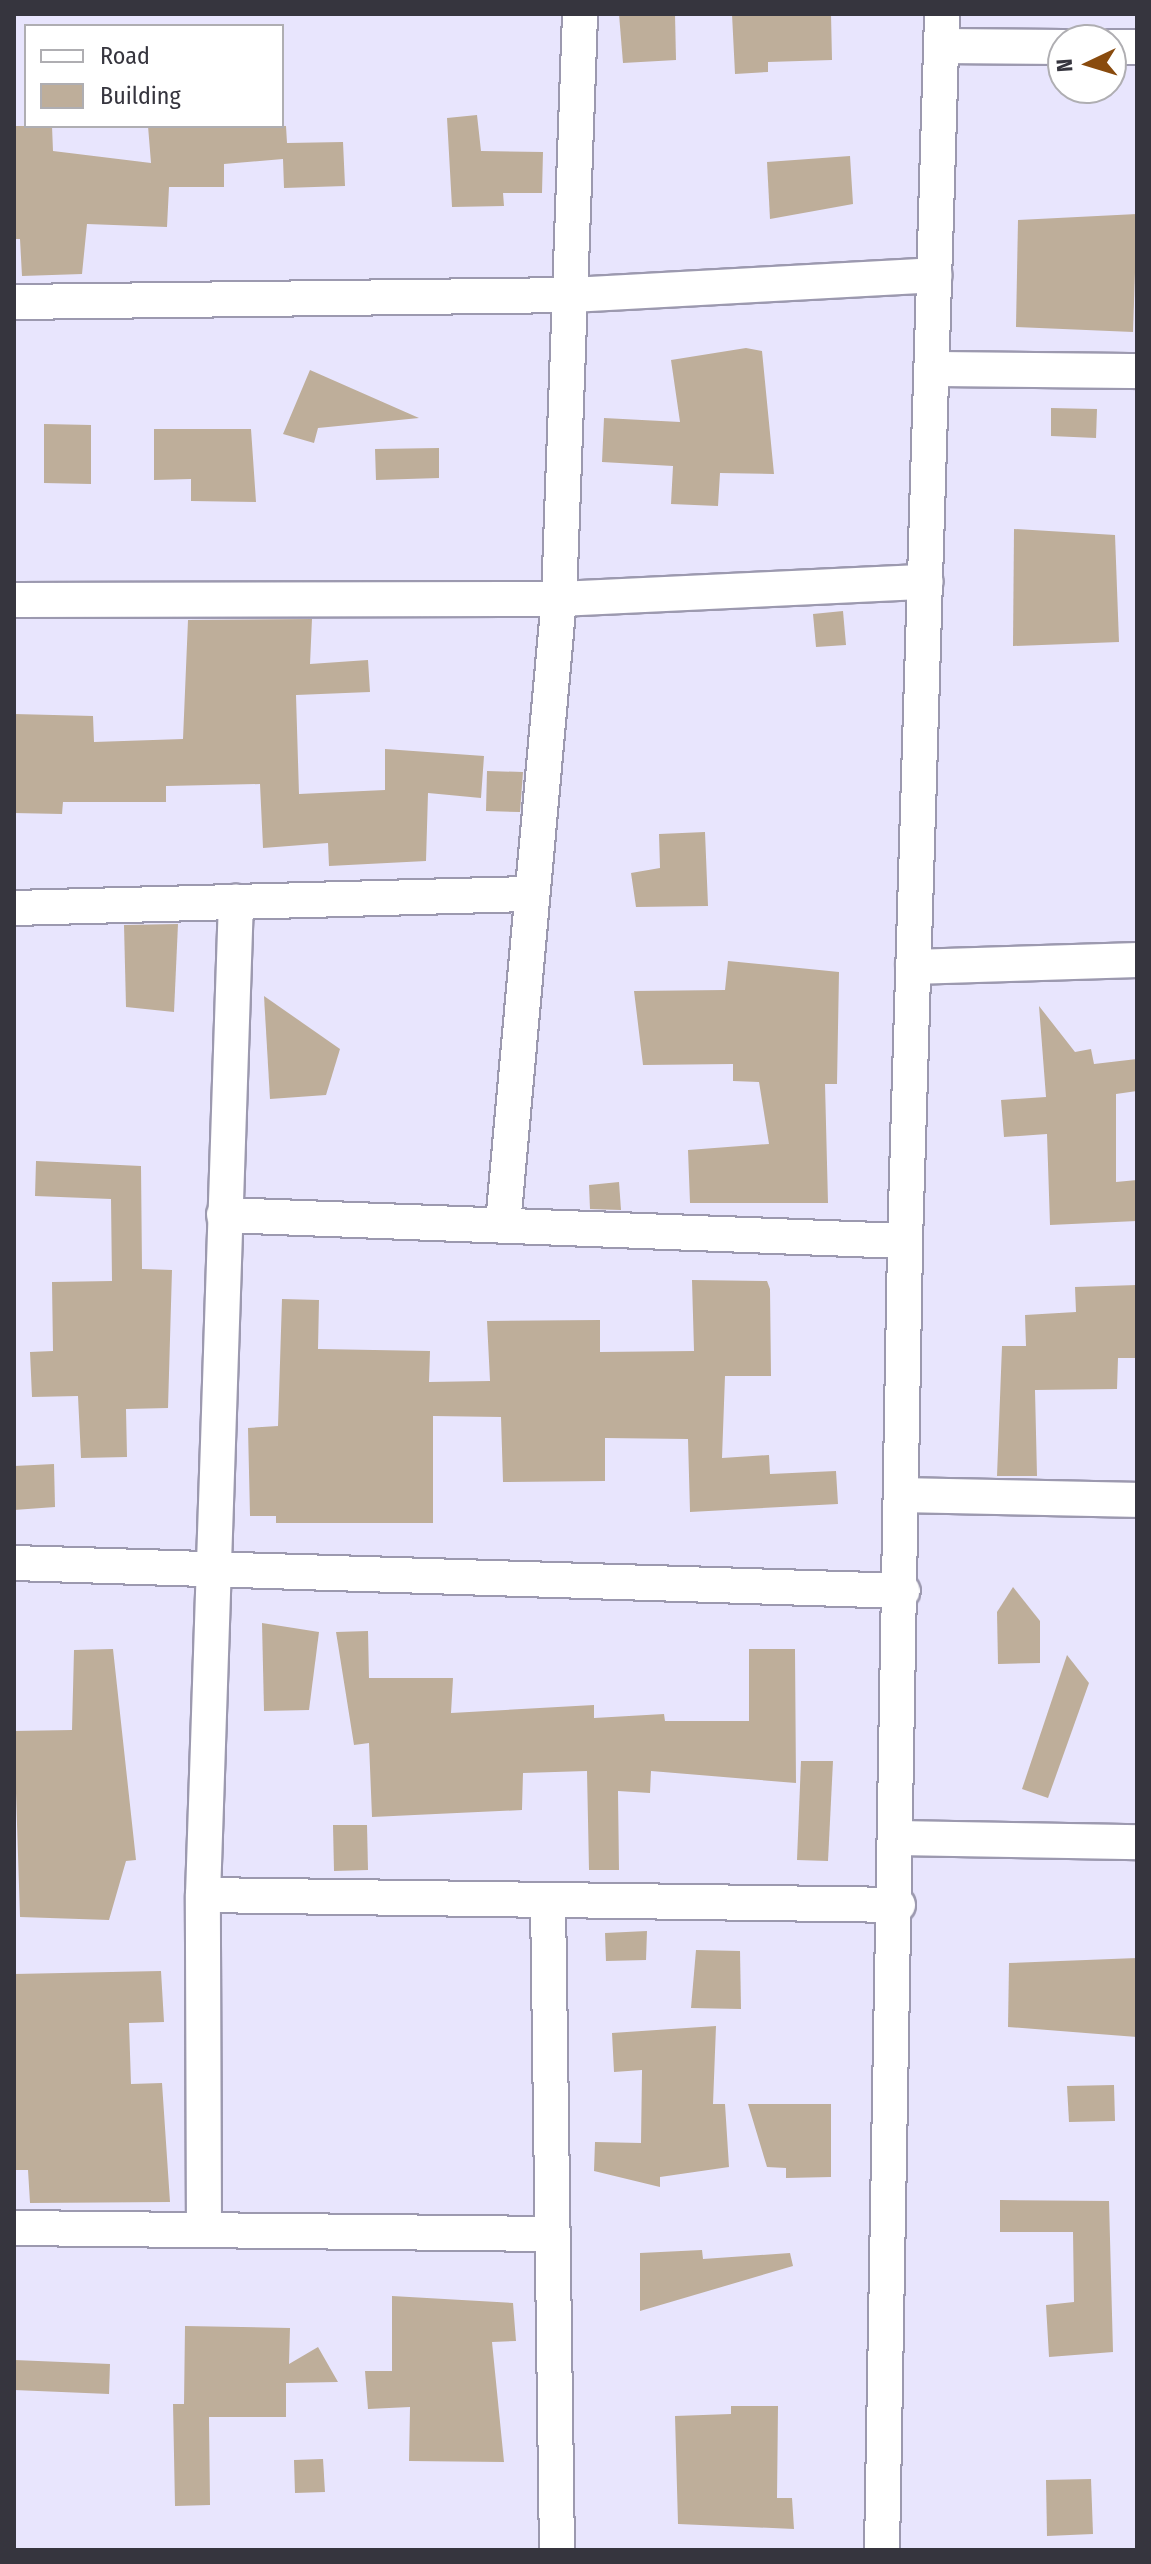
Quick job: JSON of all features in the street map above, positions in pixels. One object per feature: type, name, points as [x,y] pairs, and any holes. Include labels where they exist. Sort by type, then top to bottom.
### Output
[{"type":"street","points":[[503,1224],[527,894],[559,599],[580,14]]},
{"type":"street","points":[[882,2550],[900,1838],[905,1241],[942,30],[1047,45]]},
{"type":"street","points":[[14,302],[570,295],[934,275]]},
{"type":"street","points":[[932,369],[1137,371]]},
{"type":"street","points":[[14,600],[559,599],[926,582]]},
{"type":"street","points":[[14,908],[527,894]]},
{"type":"street","points":[[204,2230],[203,1895],[236,902]]},
{"type":"street","points":[[913,967],[1137,960]]},
{"type":"street","points":[[224,1215],[905,1241]]},
{"type":"street","points":[[905,1495],[1137,1500]]},
{"type":"street","points":[[14,1563],[214,1566],[903,1591]]},
{"type":"street","points":[[900,1838],[1137,1842]]},
{"type":"street","points":[[203,1895],[898,1905]]},
{"type":"street","points":[[548,1900],[557,2550]]},
{"type":"street","points":[[14,2228],[552,2234]]},
{"type":"building","points":[[619,14],[675,14],[676,60],[623,63]]},
{"type":"building","points":[[732,14],[831,14],[832,60],[768,62],[768,72],[735,74]]},
{"type":"building","points":[[477,115],[481,151],[543,152],[542,193],[503,193],[504,206],[452,207],[447,118]]},
{"type":"building","points":[[14,126],[52,128],[53,151],[151,163],[148,128],[286,126],[287,143],[343,142],[345,186],[284,188],[283,159],[224,164],[224,187],[169,187],[167,227],[87,224],[82,274],[22,276],[20,239],[14,239]]},
{"type":"building","points":[[850,156],[853,204],[770,219],[767,162]]},
{"type":"building","points":[[1137,214],[1133,332],[1016,327],[1018,220]]},
{"type":"building","points":[[746,348],[762,351],[774,474],[720,473],[718,506],[671,504],[673,466],[602,462],[604,418],[680,422],[671,360]]},
{"type":"building","points":[[310,370],[419,418],[318,428],[314,443],[283,434]]},
{"type":"building","points":[[1051,408],[1097,409],[1096,438],[1051,436]]},
{"type":"building","points":[[44,424],[91,425],[91,484],[44,483]]},
{"type":"building","points":[[154,429],[251,429],[256,502],[191,501],[191,479],[154,480]]},
{"type":"building","points":[[439,448],[439,478],[376,480],[375,449]]},
{"type":"building","points":[[1014,529],[1115,535],[1119,642],[1013,646]]},
{"type":"building","points":[[843,611],[846,645],[816,647],[813,614]]},
{"type":"building","points":[[312,619],[310,664],[368,660],[370,692],[296,695],[299,794],[385,790],[385,749],[484,756],[481,798],[428,793],[426,861],[329,866],[328,843],[263,848],[260,784],[166,786],[166,802],[63,802],[62,814],[14,813],[14,714],[93,716],[94,742],[183,739],[188,620]]},
{"type":"building","points":[[487,771],[523,772],[520,812],[486,811]]},
{"type":"building","points":[[705,832],[708,906],[636,907],[631,873],[660,868],[659,834]]},
{"type":"building","points":[[178,924],[174,1012],[126,1007],[124,925]]},
{"type":"building","points":[[728,961],[839,972],[837,1084],[825,1084],[828,1203],[690,1203],[688,1150],[769,1144],[759,1082],[733,1081],[733,1064],[643,1065],[634,991],[725,990]]},
{"type":"building","points":[[264,996],[340,1049],[326,1095],[270,1099]]},
{"type":"building","points":[[1039,1006],[1075,1052],[1091,1049],[1094,1064],[1137,1059],[1137,1091],[1116,1094],[1116,1182],[1137,1180],[1137,1221],[1050,1225],[1047,1134],[1004,1137],[1001,1100],[1046,1097]]},
{"type":"building","points":[[36,1161],[141,1166],[142,1269],[172,1270],[168,1408],[126,1409],[127,1457],[81,1458],[78,1396],[32,1397],[30,1352],[53,1351],[52,1282],[112,1281],[111,1199],[35,1196]]},
{"type":"building","points":[[619,1182],[621,1210],[590,1209],[589,1185]]},
{"type":"building","points":[[692,1280],[767,1281],[770,1289],[771,1376],[725,1376],[722,1458],[769,1455],[770,1474],[836,1471],[838,1504],[690,1512],[688,1439],[605,1438],[605,1481],[503,1482],[501,1417],[433,1416],[433,1523],[276,1523],[276,1516],[250,1516],[248,1428],[278,1426],[282,1299],[319,1300],[318,1349],[430,1351],[429,1382],[490,1381],[487,1321],[600,1320],[600,1352],[694,1351]]},
{"type":"building","points":[[1137,1285],[1137,1358],[1118,1358],[1117,1389],[1035,1390],[1037,1476],[997,1476],[1002,1346],[1026,1346],[1025,1315],[1076,1312],[1075,1287]]},
{"type":"building","points":[[54,1464],[55,1507],[14,1510],[14,1466]]},
{"type":"building","points":[[1013,1587],[1040,1621],[1040,1663],[998,1664],[997,1612]]},
{"type":"building","points":[[262,1623],[319,1632],[309,1710],[264,1711]]},
{"type":"building","points":[[368,1631],[369,1678],[453,1678],[451,1713],[594,1705],[594,1718],[664,1714],[665,1721],[749,1721],[749,1649],[795,1649],[796,1783],[651,1771],[650,1793],[618,1791],[619,1870],[589,1870],[587,1771],[523,1773],[522,1810],[372,1817],[369,1743],[354,1745],[336,1632]]},
{"type":"building","points":[[113,1649],[136,1860],[126,1861],[109,1920],[20,1917],[14,1731],[72,1730],[74,1650]]},
{"type":"building","points":[[1067,1655],[1089,1683],[1048,1798],[1022,1789]]},
{"type":"building","points":[[801,1761],[833,1761],[828,1861],[797,1860]]},
{"type":"building","points":[[333,1825],[367,1825],[368,1870],[334,1871]]},
{"type":"building","points":[[647,1931],[646,1960],[606,1961],[605,1933]]},
{"type":"building","points":[[696,1950],[740,1951],[741,2009],[691,2008]]},
{"type":"building","points":[[1137,1958],[1137,2037],[1008,2027],[1009,1963]]},
{"type":"building","points":[[161,1971],[164,2022],[129,2023],[131,2084],[162,2083],[170,2202],[30,2203],[28,2170],[14,2170],[14,1974]]},
{"type":"building","points":[[716,2026],[713,2104],[725,2104],[729,2167],[660,2177],[660,2187],[594,2171],[595,2142],[641,2143],[642,2070],[614,2072],[612,2033]]},
{"type":"building","points":[[1114,2085],[1115,2121],[1069,2122],[1067,2086]]},
{"type":"building","points":[[748,2104],[831,2104],[831,2177],[786,2178],[786,2168],[767,2167]]},
{"type":"building","points":[[1000,2200],[1109,2201],[1113,2352],[1049,2357],[1046,2305],[1074,2302],[1073,2232],[1000,2232]]},
{"type":"building","points":[[702,2250],[703,2259],[790,2253],[793,2266],[640,2311],[640,2253]]},
{"type":"building","points":[[392,2296],[513,2303],[516,2341],[492,2342],[504,2462],[409,2461],[410,2407],[368,2409],[365,2371],[392,2371]]},
{"type":"building","points":[[185,2326],[290,2328],[289,2364],[318,2347],[338,2382],[286,2383],[286,2417],[209,2417],[210,2505],[175,2506],[173,2404],[184,2404]]},
{"type":"building","points":[[14,2360],[110,2364],[109,2394],[14,2390]]},
{"type":"building","points":[[731,2406],[778,2406],[777,2498],[792,2498],[794,2529],[678,2524],[675,2416],[731,2414]]},
{"type":"building","points":[[323,2459],[325,2492],[295,2493],[294,2460]]},
{"type":"building","points":[[1091,2479],[1093,2534],[1047,2536],[1046,2480]]}]
